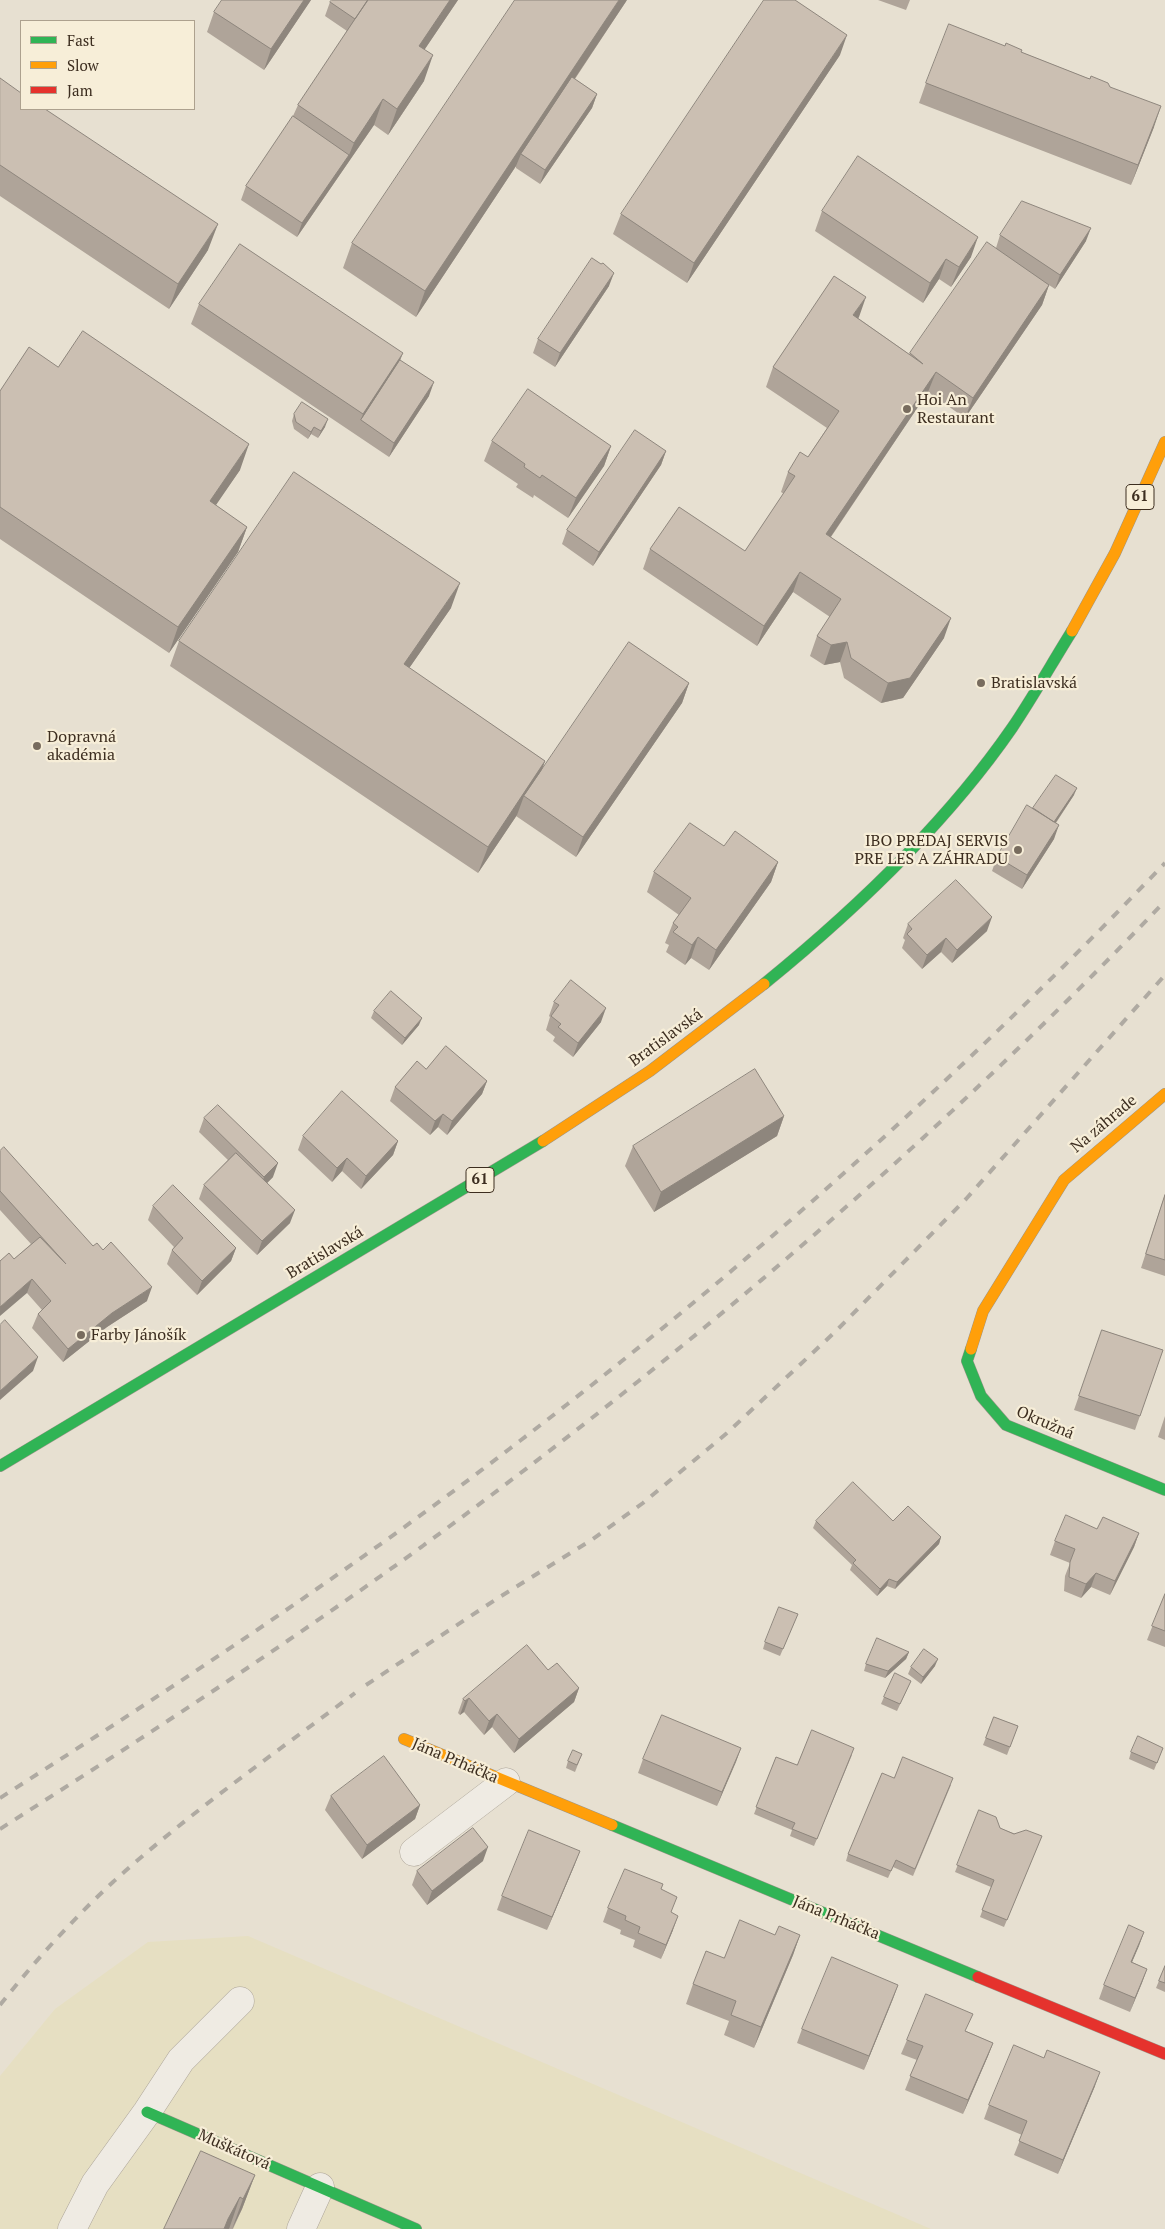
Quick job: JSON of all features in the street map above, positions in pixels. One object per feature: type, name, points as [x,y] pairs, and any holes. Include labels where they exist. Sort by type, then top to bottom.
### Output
[{"type":"street","name":"Bratislavská","points":[[0,1466],[523,1154],[650,1071],[805,951],[922,840],[963,792],[1012,728],[1084,610],[1115,553],[1165,442]]},
{"type":"street","name":"Na záhrade","points":[[1064,1180],[1165,1094]]},
{"type":"street","name":"Okružná","points":[[1064,1180],[983,1311],[967,1362],[980,1396],[1006,1425],[1165,1490]]},
{"type":"street","name":"Jána Prháčka","points":[[404,1739],[1165,2054]]},
{"type":"street","name":"Jána Prháčka","points":[[414,1852],[506,1782]]},
{"type":"street","points":[[72,2229],[95,2184],[147,2112],[181,2060],[240,2001]]},
{"type":"street","name":"Muškátová","points":[[147,2112],[416,2229]]},
{"type":"street","points":[[301,2229],[320,2187]]},
{"type":"shaded area","points":[[248,1936],[931,2229],[0,2229],[0,2076],[55,2009],[148,1942]]},
{"type":"building","points":[[222,0],[304,0],[271,49],[214,12]]},
{"type":"building","points":[[332,0],[368,0],[355,19],[330,2]]},
{"type":"building","points":[[368,0],[450,0],[419,46],[433,55],[397,109],[383,99],[354,143],[298,105]]},
{"type":"building","points":[[515,0],[619,0],[425,291],[352,243]]},
{"type":"building","points":[[764,0],[795,0],[847,35],[694,263],[621,214]]},
{"type":"building","points":[[949,24],[1005,46],[1006,43],[1022,50],[1021,52],[1087,78],[1090,79],[1091,76],[1108,83],[1110,87],[1161,106],[1138,165],[926,83]]},
{"type":"building","points":[[572,77],[597,94],[545,170],[521,154]]},
{"type":"building","points":[[0,78],[20,92],[20,110],[47,110],[218,224],[178,284],[0,165]]},
{"type":"building","points":[[293,116],[349,155],[302,223],[246,186]]},
{"type":"building","points":[[858,156],[978,237],[959,267],[946,259],[930,283],[822,211]]},
{"type":"building","points":[[1022,201],[1091,228],[1060,275],[1000,235]]},
{"type":"building","points":[[987,242],[1049,285],[973,398],[936,372],[826,534],[951,618],[910,678],[888,683],[851,658],[847,642],[831,645],[817,636],[841,599],[800,572],[764,626],[650,549],[679,507],[745,551],[795,476],[788,472],[800,452],[808,457],[839,411],[773,367],[834,276],[866,297],[853,315],[923,364],[910,353]]},
{"type":"building","points":[[240,244],[403,353],[363,414],[199,304]]},
{"type":"building","points":[[592,258],[601,264],[603,263],[614,273],[560,353],[538,339]]},
{"type":"building","points":[[83,331],[249,444],[210,501],[247,527],[178,627],[0,507],[0,391],[29,347],[58,367]]},
{"type":"building","points":[[400,360],[434,382],[394,443],[361,420]]},
{"type":"building","points":[[528,389],[611,446],[576,498],[542,475],[540,478],[524,467],[525,464],[492,441]]},
{"type":"building","points":[[302,402],[328,419],[321,431],[314,427],[311,432],[296,422],[294,414]]},
{"type":"building","points":[[635,430],[666,451],[599,552],[567,530]]},
{"type":"building","points":[[294,472],[460,583],[404,664],[545,761],[488,847],[179,641]]},
{"type":"building","points":[[629,642],[689,683],[583,837],[524,796]]},
{"type":"building","points":[[1056,775],[1077,788],[1054,822],[1033,808]]},
{"type":"building","points":[[1027,805],[1059,825],[1027,875],[997,857]]},
{"type":"building","points":[[690,823],[724,846],[735,831],[778,862],[716,950],[698,937],[692,945],[673,932],[678,927],[673,923],[691,898],[654,872]]},
{"type":"building","points":[[956,880],[992,917],[957,950],[946,938],[927,955],[907,934],[912,929],[908,924]]},
{"type":"building","points":[[571,980],[606,1008],[578,1043],[558,1027],[561,1024],[551,1016],[559,1005],[554,1002]]},
{"type":"building","points":[[391,991],[422,1018],[405,1038],[374,1011]]},
{"type":"building","points":[[446,1046],[487,1081],[452,1121],[443,1114],[435,1121],[395,1087],[417,1061],[426,1069]]},
{"type":"building","points":[[755,1069],[784,1116],[661,1192],[633,1146]]},
{"type":"building","points":[[342,1091],[398,1141],[366,1176],[347,1158],[337,1168],[303,1136]]},
{"type":"building","points":[[218,1105],[278,1163],[264,1177],[204,1118]]},
{"type":"building","points":[[4,1147],[93,1246],[97,1243],[103,1250],[111,1242],[152,1287],[112,1313],[68,1349],[38,1314],[51,1301],[32,1279],[0,1307],[0,1261],[9,1253],[14,1259],[40,1237],[66,1264],[0,1191],[0,1151]]},
{"type":"building","points":[[236,1153],[295,1210],[262,1241],[204,1185]]},
{"type":"building","points":[[173,1185],[236,1248],[202,1281],[172,1250],[183,1238],[153,1206]]},
{"type":"building","points":[[1165,1195],[1165,1260],[1146,1254]]},
{"type":"building","points":[[5,1320],[38,1357],[0,1391],[0,1325]]},
{"type":"building","points":[[1102,1330],[1163,1350],[1140,1416],[1079,1396]]},
{"type":"building","points":[[853,1482],[893,1521],[908,1506],[941,1537],[897,1582],[889,1579],[880,1589],[853,1563],[856,1560],[816,1521]]},
{"type":"building","points":[[1066,1515],[1097,1529],[1103,1517],[1139,1533],[1115,1581],[1096,1573],[1086,1584],[1069,1577],[1070,1562],[1075,1549],[1055,1541]]},
{"type":"building","points":[[1165,1594],[1165,1631],[1152,1626]]},
{"type":"building","points":[[779,1607],[798,1614],[783,1649],[765,1642]]},
{"type":"building","points":[[877,1638],[909,1652],[888,1671],[866,1664]]},
{"type":"building","points":[[527,1645],[548,1670],[557,1663],[579,1688],[519,1739],[497,1714],[489,1721],[469,1698],[465,1701],[463,1699]]},
{"type":"building","points":[[924,1649],[938,1659],[923,1677],[911,1667]]},
{"type":"building","points":[[895,1673],[911,1681],[900,1704],[884,1697]]},
{"type":"building","points":[[662,1715],[741,1748],[722,1792],[643,1759]]},
{"type":"building","points":[[994,1717],[1018,1726],[1010,1747],[986,1738]]},
{"type":"building","points":[[812,1730],[854,1748],[817,1839],[792,1829],[795,1823],[756,1807],[776,1757],[797,1765]]},
{"type":"building","points":[[1138,1736],[1163,1748],[1157,1763],[1131,1752]]},
{"type":"building","points":[[573,1750],[582,1754],[577,1765],[568,1761]]},
{"type":"building","points":[[384,1756],[420,1805],[367,1845],[331,1796]]},
{"type":"building","points":[[903,1757],[953,1778],[915,1869],[896,1860],[891,1871],[848,1854],[882,1773],[894,1778]]},
{"type":"building","points":[[979,1810],[996,1817],[1000,1828],[1014,1834],[1026,1830],[1042,1836],[1007,1920],[982,1910],[994,1880],[957,1865]]},
{"type":"building","points":[[473,1828],[488,1847],[432,1891],[417,1871]]},
{"type":"building","points":[[529,1830],[580,1851],[552,1917],[502,1896]]},
{"type":"building","points":[[625,1869],[663,1884],[661,1889],[677,1897],[671,1912],[678,1916],[666,1945],[638,1933],[640,1927],[625,1920],[626,1916],[608,1908]]},
{"type":"building","points":[[740,1920],[775,1935],[779,1926],[800,1935],[761,2027],[731,2015],[736,2001],[693,1984],[706,1951],[724,1958]]},
{"type":"building","points":[[1129,1925],[1144,1932],[1131,1962],[1147,1969],[1135,1998],[1104,1985]]},
{"type":"building","points":[[832,1957],[898,1985],[869,2056],[802,2029]]},
{"type":"building","points":[[1165,1966],[1165,1983],[1159,1981]]},
{"type":"building","points":[[926,1994],[973,2014],[965,2031],[993,2043],[968,2100],[910,2076],[923,2046],[907,2040]]},
{"type":"building","points":[[1014,2045],[1044,2058],[1047,2050],[1100,2072],[1063,2160],[1019,2141],[1027,2121],[989,2105]]},
{"type":"building","points":[[201,2151],[255,2175],[243,2199],[240,2197],[224,2229],[164,2229]]},
{"type":"railway","points":[[0,1798],[133,1713],[329,1580],[458,1488],[606,1374],[773,1236],[934,1091],[1012,1017],[1165,863]]},
{"type":"railway","points":[[0,1829],[320,1619],[522,1472],[619,1396],[809,1240],[901,1158],[1079,989],[1165,901]]},
{"type":"railway","points":[[366,1685],[498,1598],[593,1539],[643,1503],[727,1433],[836,1331],[966,1199],[1165,975]]},
{"type":"railway","points":[[0,2005],[68,1926],[113,1882],[171,1832],[355,1693]]},
{"type":"traffic: fast","points":[[764,984],[865,896],[897,865],[958,799],[1012,728],[1072,631]]},
{"type":"traffic: fast","points":[[0,1466],[543,1141]]},
{"type":"traffic: fast","points":[[971,1349],[967,1361],[981,1396],[1006,1425],[1165,1490]]},
{"type":"traffic: fast","points":[[612,1825],[978,1977]]},
{"type":"traffic: fast","points":[[147,2112],[416,2229]]},
{"type":"traffic: slow","points":[[1072,631],[1115,553],[1165,442]]},
{"type":"traffic: slow","points":[[543,1141],[650,1071],[764,984]]},
{"type":"traffic: slow","points":[[971,1349],[983,1311],[1064,1180],[1165,1094]]},
{"type":"traffic: slow","points":[[404,1739],[612,1825]]},
{"type":"traffic: jam","points":[[978,1977],[1165,2054]]},
{"type":"place","name":"Hoi An Restaurant","points":[[907,409]]},
{"type":"place","name":"Bratislavská","points":[[981,683]]},
{"type":"place","name":"Dopravná akadémia","points":[[37,746]]},
{"type":"place","name":"IBO PREDAJ SERVIS PRE LES A ZÁHRADU","points":[[1018,850]]},
{"type":"place","name":"Farby Jánošík","points":[[81,1335]]}]
